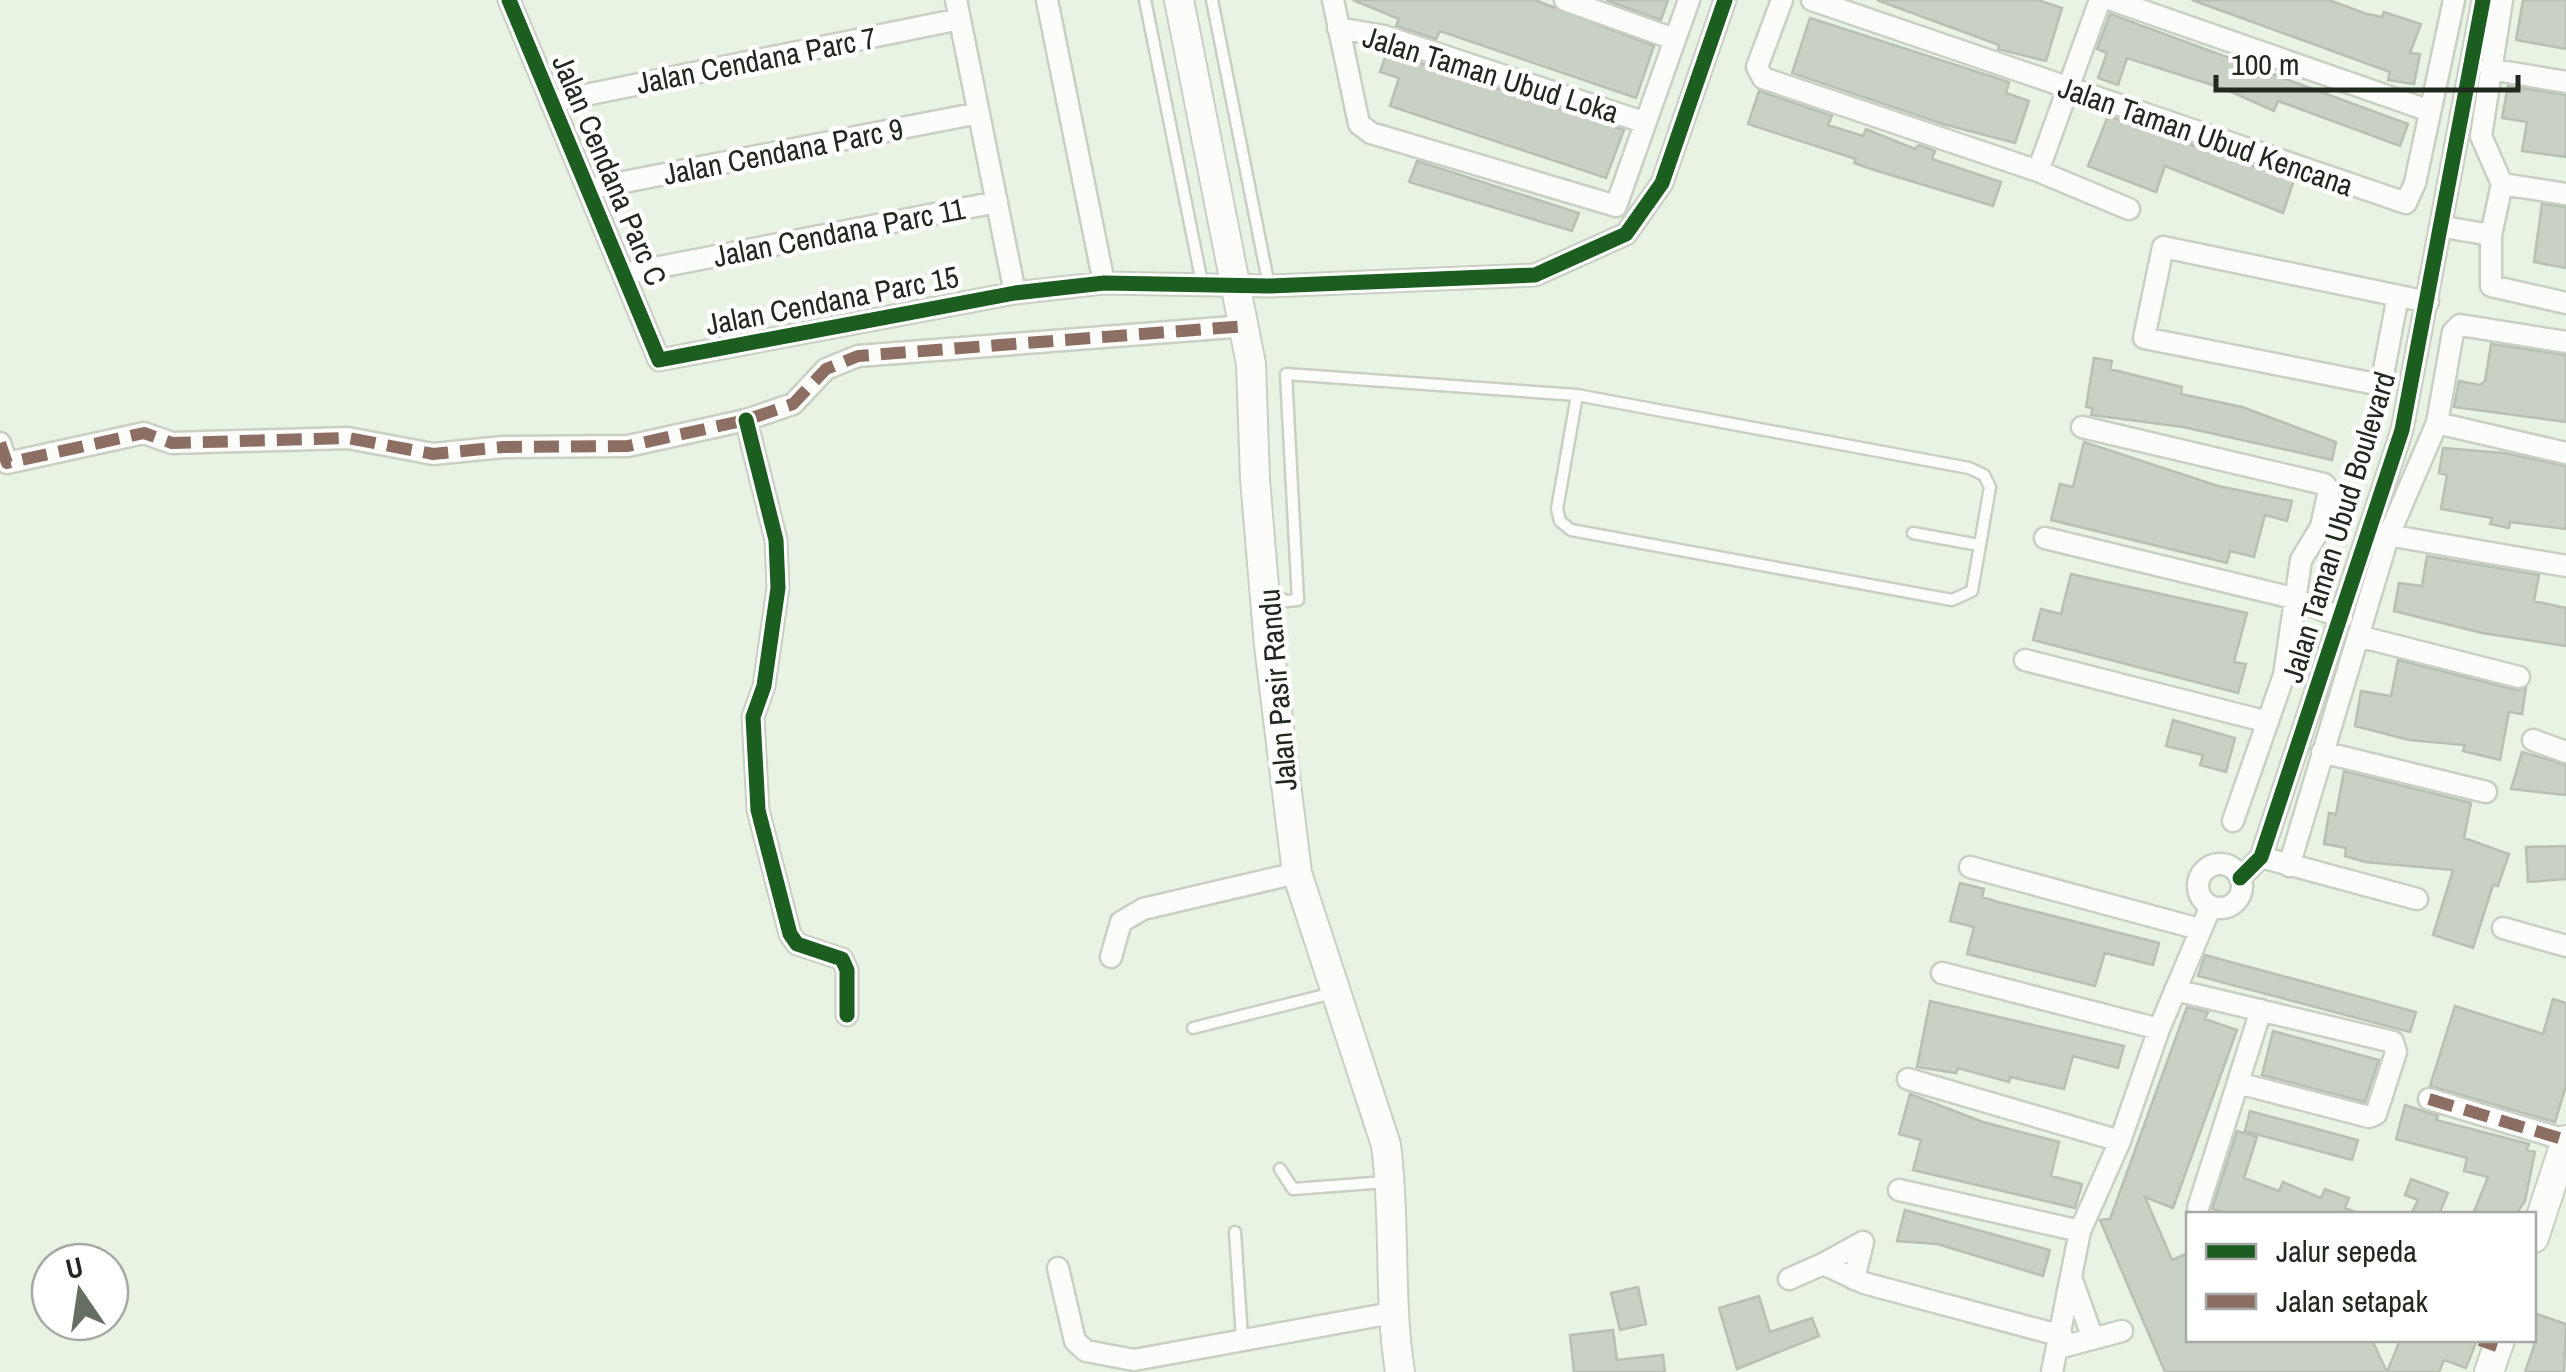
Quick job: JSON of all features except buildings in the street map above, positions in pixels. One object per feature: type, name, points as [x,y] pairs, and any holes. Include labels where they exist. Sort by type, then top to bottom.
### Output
[{"type":"main road","name":"Jalan Pasir Randu","points":[[1179,0],[1246,326],[1269,646],[1296,873],[1386,1144],[1391,1182],[1392,1314],[1400,1372]]},
{"type":"main road","points":[[2536,1232],[2566,1140]]},
{"type":"street","name":"Jalan Cendana Parc C","points":[[509,0],[659,360]]},
{"type":"street","points":[[1047,0],[1104,283]]},
{"type":"street","name":"Jalan Taman Ubud Loka","points":[[1333,0],[1359,124],[1371,134],[1616,206],[1688,0]]},
{"type":"street","points":[[1565,0],[1674,39]]},
{"type":"street","name":"Jalan Cendana Parc 15","points":[[659,360],[1015,293],[1104,283],[1268,286],[1534,275],[1626,234],[1662,183],[1725,0]]},
{"type":"street","points":[[1782,0],[1756,66],[1763,78],[2038,171],[2129,210]]},
{"type":"street","name":"Jalan Taman Ubud Kencana","points":[[1812,0],[2406,203],[2415,183],[2448,2]]},
{"type":"street","points":[[2038,171],[2100,0]]},
{"type":"street","points":[[2112,0],[2430,110]]},
{"type":"street","name":"Jalan Taman Ubud Boulevard","points":[[2240,878],[2261,858],[2342,618],[2379,534],[2444,227],[2483,0]]},
{"type":"street","points":[[2502,0],[2481,136],[2502,184],[2491,235],[2490,279],[2496,290],[2566,302]]},
{"type":"street","name":"Jalan Cendana Parc 7","points":[[552,102],[958,9]]},
{"type":"street","points":[[958,9],[1015,293]]},
{"type":"street","name":"Jalan Taman Ubud Loka","points":[[1338,28],[1384,36],[1644,122]]},
{"type":"street","points":[[2490,70],[2566,82]]},
{"type":"street","name":"Jalan Cendana Parc 9","points":[[588,189],[979,113]]},
{"type":"street","points":[[2502,184],[2566,194]]},
{"type":"street","name":"Jalan Cendana Parc 11","points":[[623,274],[997,202]]},
{"type":"street","points":[[2444,227],[2491,235]]},
{"type":"street","points":[[2398,296],[2381,386],[2144,338],[2163,247],[2428,302]]},
{"type":"street","points":[[2,457],[144,433],[172,443],[348,438],[433,454],[538,445],[628,446],[746,420],[794,404],[826,369],[858,356],[1246,326]]},
{"type":"street","points":[[2289,866],[2358,636],[2379,534],[2437,423],[2455,328],[2566,342]]},
{"type":"street","points":[[746,420],[776,540],[777,572],[764,686],[754,717],[758,810],[790,934],[797,944],[842,959],[847,970],[846,1015]]},
{"type":"street","points":[[2437,423],[2566,454]]},
{"type":"street","points":[[2082,427],[2328,486],[2321,527],[2301,560],[2292,598],[2284,674],[2233,821]]},
{"type":"street","points":[[2379,534],[2566,566]]},
{"type":"street","points":[[2045,538],[2292,598],[2342,618]]},
{"type":"street","points":[[2358,636],[2520,677]]},
{"type":"street","points":[[2025,660],[2268,722]]},
{"type":"street","points":[[2533,740],[2566,752]]},
{"type":"street","points":[[2322,752],[2486,792]]},
{"type":"street","points":[[2261,858],[2417,898]]},
{"type":"street","points":[[2225,864],[2240,878],[2240,892],[2232,904],[2211,906],[2198,889],[2205,869],[2225,864]]},
{"type":"street","points":[[1970,867],[2199,929]]},
{"type":"street","points":[[1111,956],[1121,922],[1142,909],[1296,873]]},
{"type":"street","points":[[2052,1372],[2080,1231],[2120,1141],[2174,990],[2211,906]]},
{"type":"street","points":[[2503,928],[2566,946]]},
{"type":"street","points":[[1942,973],[2159,1030]]},
{"type":"street","points":[[2174,990],[2393,1042],[2396,1052],[2376,1114],[2369,1117],[2238,1084]]},
{"type":"street","points":[[2198,1208],[2261,1010]]},
{"type":"street","points":[[1908,1079],[2120,1141]]},
{"type":"street","points":[[2429,1100],[2566,1140]]},
{"type":"street","points":[[1899,1190],[2080,1231]]},
{"type":"street","points":[[1789,1279],[1863,1242],[1854,1278]]},
{"type":"street","points":[[1824,1264],[1854,1278],[2060,1342],[2122,1331]]},
{"type":"street","points":[[1058,1268],[1075,1340],[1086,1351],[1134,1360],[1392,1314]]},
{"type":"street","points":[[2072,1278],[2093,1339]]},
{"type":"lane","points":[[1145,0],[1202,283]]},
{"type":"lane","points":[[1212,0],[1268,286]]},
{"type":"lane","points":[[1268,592],[1286,600],[1298,600],[1286,374],[1577,394],[1969,468],[1984,475],[1990,488],[1972,591],[1952,600],[1571,530],[1560,521],[1558,509],[1577,394]]},
{"type":"lane","points":[[1913,533],[1980,545]]},
{"type":"lane","points":[[1193,1028],[1334,992]]},
{"type":"lane","points":[[1280,1168],[1292,1190],[1391,1182]]},
{"type":"lane","points":[[1234,1232],[1242,1338]]},
{"type":"marked path","points":[[0,443],[7,463],[144,433],[172,443],[348,438],[433,454],[503,447],[628,446],[746,420],[793,404],[826,369],[858,356],[1246,326]]},
{"type":"marked path","points":[[2429,1099],[2566,1140]]},
{"type":"marked path","points":[[2486,1342],[2497,1346]]},
{"type":"cycle path","points":[[509,0],[659,360],[1015,293],[1104,283],[1269,286],[1535,275],[1626,234],[1662,183],[1725,0]]},
{"type":"cycle path","points":[[2240,878],[2261,857],[2402,430],[2483,0]]},
{"type":"cycle path","points":[[746,420],[776,540],[778,588],[764,686],[753,717],[758,810],[790,934],[797,944],[842,959],[847,970],[847,1015]]}]
